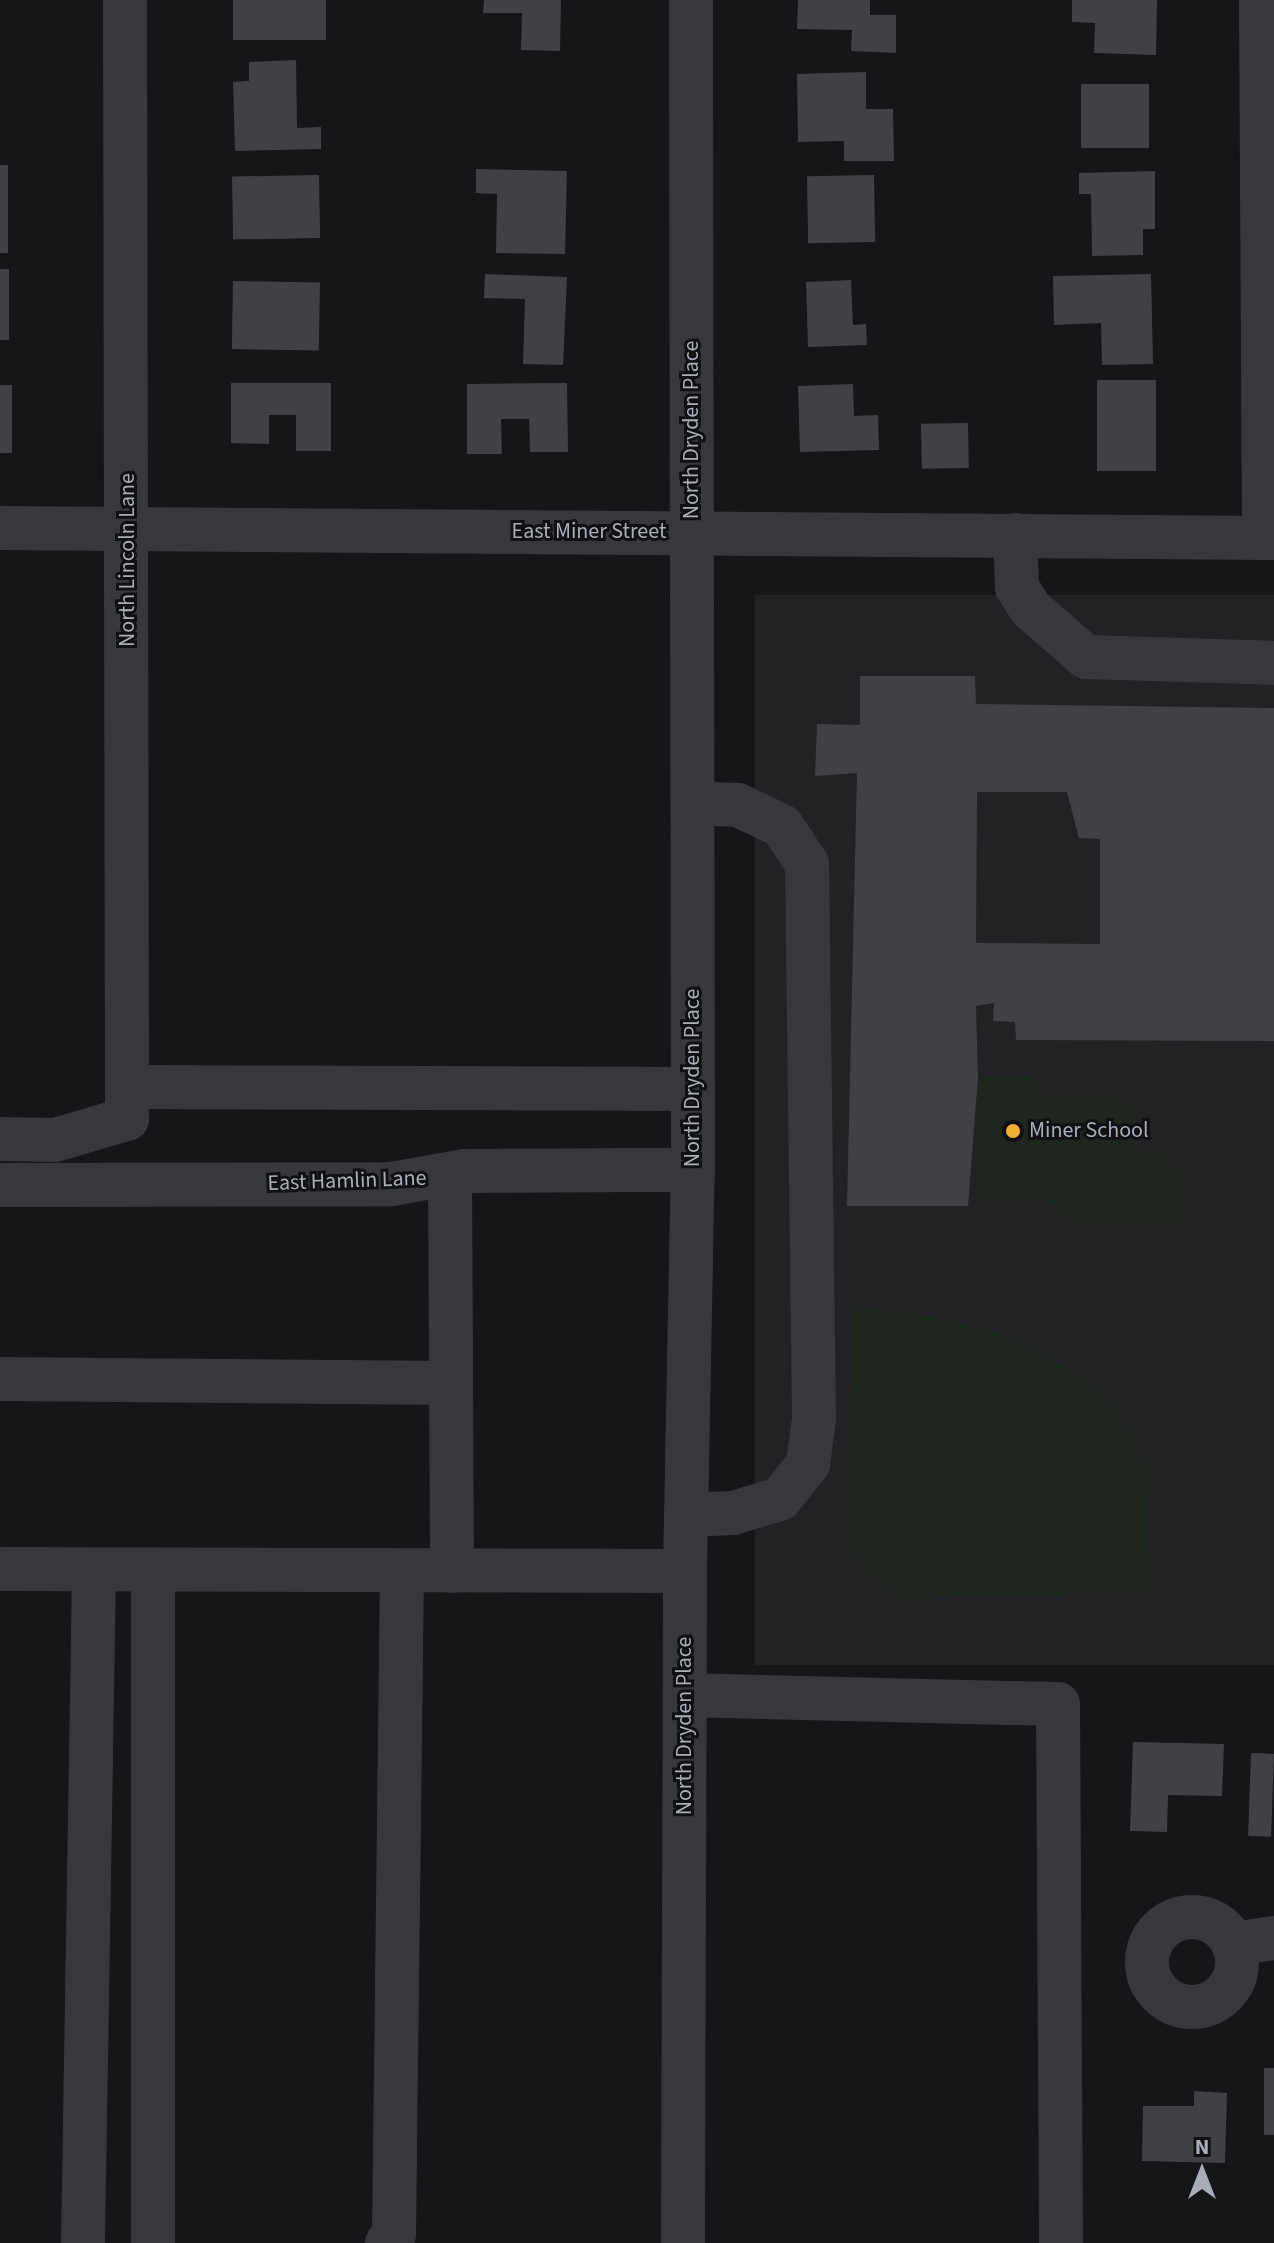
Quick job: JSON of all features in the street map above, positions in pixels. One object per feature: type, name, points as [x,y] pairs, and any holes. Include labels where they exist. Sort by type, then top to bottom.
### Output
[{"type":"street","name":"North Lincoln Lane","points":[[125,0],[129,529],[127,1103]]},
{"type":"street","name":"North Dryden Place","points":[[683,2243],[685,1571],[693,1170],[691,0]]},
{"type":"street","points":[[1261,0],[1269,538]]},
{"type":"street","name":"East Miner Street","points":[[0,528],[1269,538]]},
{"type":"street","points":[[1015,535],[1017,587],[1031,609],[1086,657],[1274,663]]},
{"type":"street","points":[[686,1515],[733,1513],[780,1499],[808,1464],[814,1419],[807,864],[782,826],[738,805],[693,803]]},
{"type":"street","points":[[0,1139],[55,1140],[127,1103],[693,1089]]},
{"type":"street","name":"East Hamlin Lane","points":[[0,1185],[392,1184],[450,1175],[693,1170]]},
{"type":"street","points":[[450,1175],[452,1571]]},
{"type":"street","points":[[0,1379],[451,1383]]},
{"type":"street","points":[[0,1569],[685,1571]]},
{"type":"street","points":[[83,2243],[94,1570]]},
{"type":"street","points":[[153,1571],[153,2243]]},
{"type":"street","points":[[387,2243],[394,2234],[402,1571]]},
{"type":"street","points":[[685,1695],[1058,1704],[1061,2243]]},
{"type":"shaded area","name":"Miner School","points":[[755,595],[1274,595],[1274,1665],[755,1665]]},
{"type":"shaded area","points":[[1037,1076],[1038,1095],[1113,1095],[1136,1112],[1137,1153],[1158,1154],[1185,1176],[1184,1220],[1172,1225],[1078,1225],[1066,1216],[1061,1203],[977,1201],[978,1077]]},
{"type":"shaded area","points":[[851,1305],[930,1316],[1005,1335],[1075,1372],[1113,1410],[1143,1462],[1149,1518],[1144,1593],[906,1598],[882,1581],[858,1556]]},
{"type":"building","points":[[233,0],[326,0],[326,40],[233,40]]},
{"type":"building","points":[[484,0],[561,0],[560,51],[521,50],[522,13],[483,13]]},
{"type":"building","points":[[798,0],[870,0],[870,15],[896,15],[896,53],[851,51],[852,30],[797,29]]},
{"type":"building","points":[[1072,0],[1157,0],[1156,55],[1094,53],[1095,23],[1072,22]]},
{"type":"building","points":[[296,60],[297,128],[321,127],[321,149],[235,151],[233,82],[249,81],[249,62]]},
{"type":"building","points":[[866,72],[866,109],[893,109],[894,161],[844,161],[844,141],[798,142],[797,74]]},
{"type":"building","points":[[1081,84],[1149,84],[1149,148],[1081,148]]},
{"type":"building","points":[[0,165],[8,165],[8,253],[0,253]]},
{"type":"building","points":[[476,169],[567,171],[565,254],[496,253],[497,194],[476,193]]},
{"type":"building","points":[[1155,171],[1155,229],[1143,229],[1143,255],[1092,256],[1091,194],[1079,194],[1079,173]]},
{"type":"building","points":[[319,175],[320,238],[233,240],[232,177]]},
{"type":"building","points":[[874,175],[875,242],[808,243],[807,176]]},
{"type":"building","points":[[0,269],[9,269],[9,340],[0,340]]},
{"type":"building","points":[[485,274],[567,277],[563,365],[523,364],[525,299],[484,298]]},
{"type":"building","points":[[1151,274],[1153,364],[1102,365],[1101,323],[1054,325],[1053,276]]},
{"type":"building","points":[[851,280],[853,325],[866,324],[867,345],[808,347],[806,282]]},
{"type":"building","points":[[233,281],[320,283],[319,351],[232,349]]},
{"type":"building","points":[[1097,380],[1156,380],[1156,471],[1097,471]]},
{"type":"building","points":[[231,383],[331,383],[331,451],[296,451],[296,415],[269,415],[269,444],[231,443]]},
{"type":"building","points":[[567,383],[568,452],[530,452],[529,419],[501,419],[502,454],[467,454],[467,384]]},
{"type":"building","points":[[853,384],[854,416],[878,415],[879,450],[800,452],[798,386]]},
{"type":"building","points":[[0,385],[12,385],[12,453],[0,453]]},
{"type":"building","points":[[968,423],[969,468],[922,469],[921,424]]},
{"type":"building","points":[[860,676],[975,676],[976,704],[1274,708],[1274,1041],[1016,1040],[1015,1022],[993,1021],[994,1003],[976,1006],[978,1077],[968,1206],[847,1206],[857,773],[815,776],[817,724],[860,725]],"holes":[[[977,792],[1067,792],[1079,838],[1100,839],[1100,944],[976,943]]]},
{"type":"building","points":[[1133,1742],[1224,1744],[1222,1796],[1168,1795],[1167,1832],[1130,1831]]},
{"type":"building","points":[[1251,1753],[1274,1754],[1271,1837],[1248,1836]]},
{"type":"building","points":[[1264,2068],[1274,2068],[1274,2135],[1264,2135]]},
{"type":"building","points":[[1194,2091],[1227,2093],[1225,2163],[1142,2161],[1143,2106],[1194,2106]]},
{"type":"place","name":"Miner School","points":[[1013,1131]]}]
